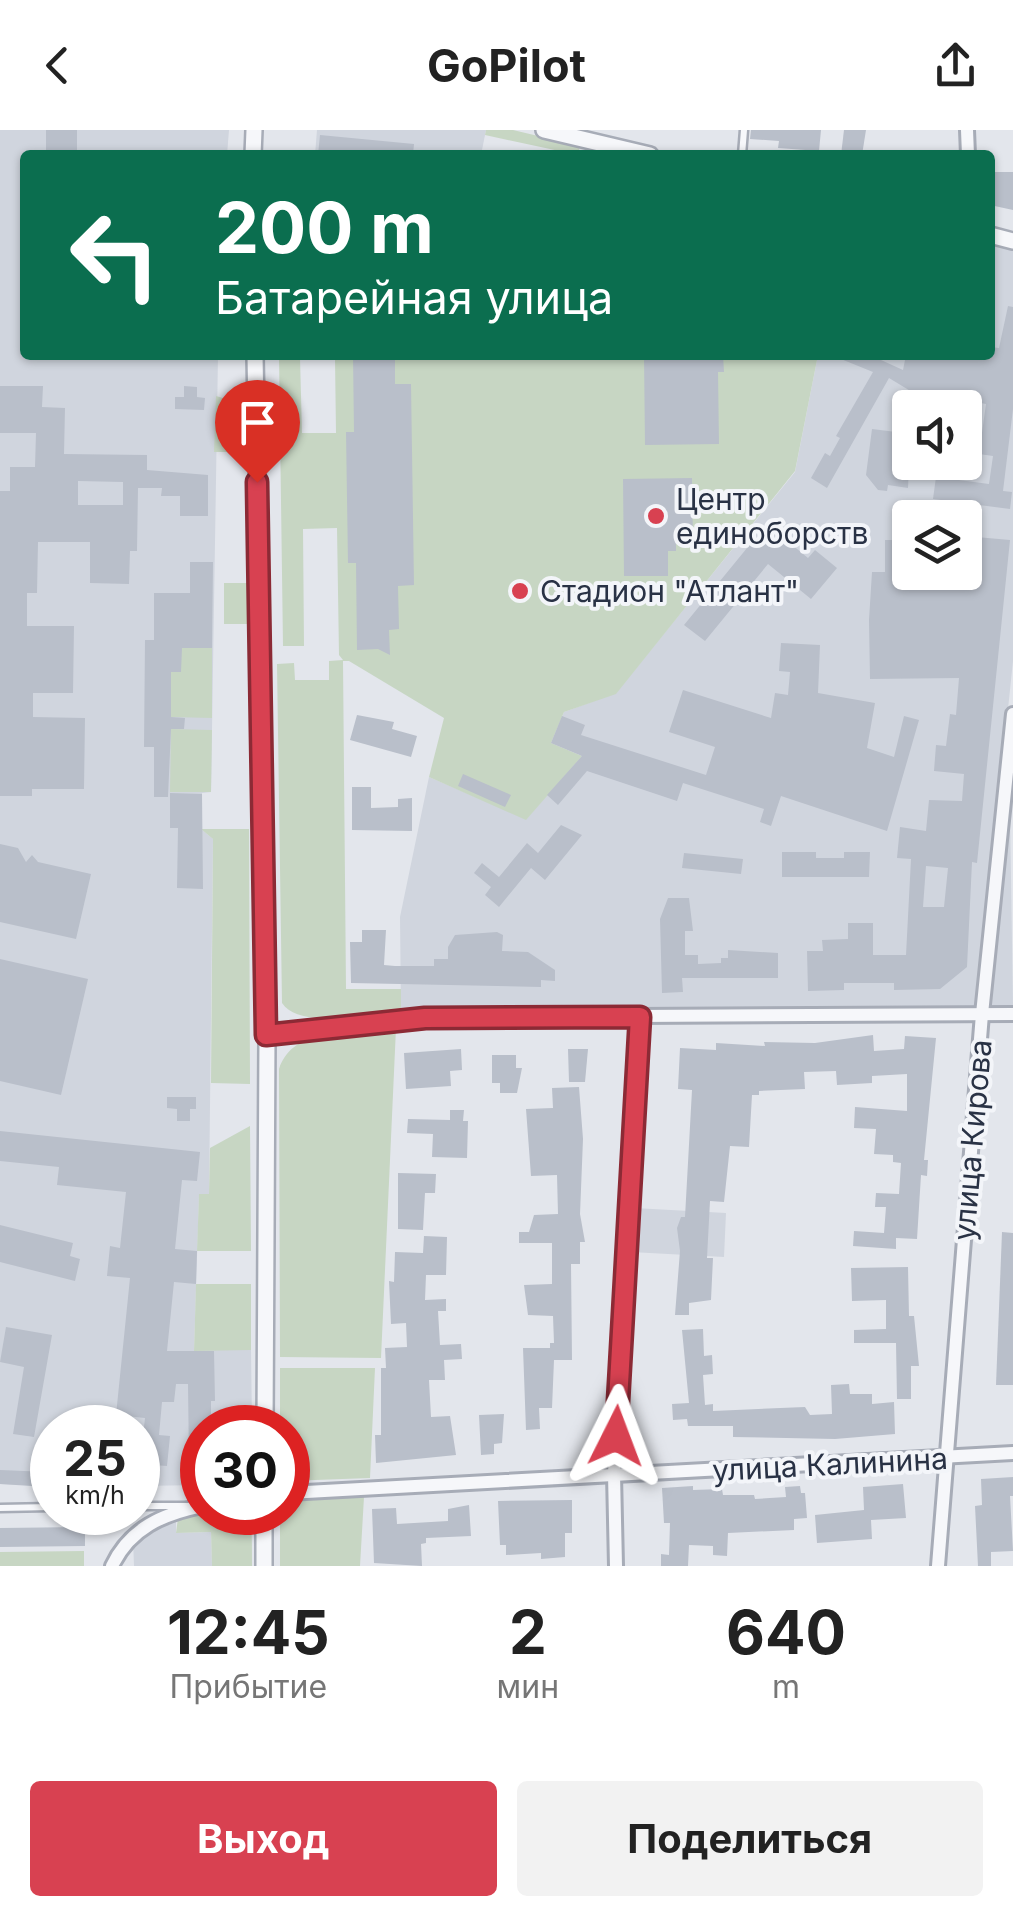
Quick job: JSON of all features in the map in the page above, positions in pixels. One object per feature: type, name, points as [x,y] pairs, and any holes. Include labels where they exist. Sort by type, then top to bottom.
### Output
[{"type":"street","points":[[544,130],[629,150]]},
{"type":"street","points":[[254,360],[266,1035],[265,1405]]},
{"type":"street","name":"улица Кирова","points":[[938,1566],[982,1014],[1013,714]]},
{"type":"street","points":[[266,1035],[425,1018],[1013,1014]]},
{"type":"street","points":[[616,1566],[614,1474],[640,1017]]},
{"type":"street","name":"улица Калинина","points":[[310,1492],[1013,1453]]},
{"type":"street","points":[[112,1566],[125,1542],[147,1526],[180,1511]]},
{"type":"street","points":[[264,1535],[264,1566]]},
{"type":"lane","points":[[0,1508],[30,1507]]},
{"type":"shaded area","points":[[0,130],[229,130],[227,150],[20,150],[20,360],[218,360],[211,792],[202,793],[201,815],[201,829],[213,839],[209,1195],[199,1195],[194,1350],[251,1350],[252,1405],[180,1405],[180,1485],[160,1486],[160,1405],[30,1405],[30,1485],[0,1484]]},
{"type":"shaded area","points":[[317,130],[486,130],[482,150],[315,150]]},
{"type":"shaded area","points":[[995,244],[1013,248],[1013,661],[977,1007],[401,1009],[400,917],[429,777],[526,819],[581,755],[551,743],[564,712],[616,693],[795,472],[817,360],[995,360]]},
{"type":"shaded area","points":[[1010,813],[1013,1007],[990,1007]]},
{"type":"shaded area","points":[[634,1208],[726,1213],[724,1257],[631,1252]]},
{"type":"shaded area","points":[[180,1516],[176,1533],[211,1535],[212,1566],[134,1566],[133,1539],[160,1535],[160,1526]]},
{"type":"green space","points":[[486,130],[513,130],[580,146],[579,150],[555,150],[485,135]]},
{"type":"green space","name":"Стадион \"Атлант\"","points":[[279,360],[300,360],[302,433],[336,433],[335,360],[817,360],[795,471],[616,694],[564,712],[551,743],[582,756],[526,820],[429,777],[444,718],[343,661],[346,989],[401,989],[401,1009],[320,1018],[291,1011],[282,1003],[277,664],[294,663],[295,680],[329,680],[329,661],[343,660],[339,655],[337,528],[303,529],[304,646],[283,646]]},
{"type":"green space","points":[[216,396],[240,403],[239,452],[214,452]]},
{"type":"green space","points":[[224,583],[249,583],[248,624],[224,624]]},
{"type":"green space","points":[[172,648],[212,648],[212,718],[171,717],[171,672],[181,672],[181,663]]},
{"type":"green space","points":[[171,729],[212,730],[211,792],[170,792]]},
{"type":"green space","points":[[201,829],[249,829],[250,1084],[211,1083],[213,839]]},
{"type":"green space","points":[[396,1028],[381,1358],[280,1357],[279,1069],[287,1054],[312,1037]]},
{"type":"green space","points":[[250,1126],[251,1251],[197,1251],[199,1194],[209,1194],[210,1148]]},
{"type":"green space","points":[[196,1284],[251,1284],[251,1350],[194,1351]]},
{"type":"green space","points":[[280,1368],[375,1368],[370,1478],[310,1480],[310,1405],[280,1405]]},
{"type":"green space","points":[[364,1497],[360,1566],[280,1566],[280,1535],[310,1535],[310,1500]]},
{"type":"green space","points":[[211,1535],[251,1535],[252,1566],[212,1566]]},
{"type":"green space","points":[[84,1551],[84,1566],[0,1566],[0,1552]]},
{"type":"building","points":[[46,130],[77,130],[77,150],[46,150]]},
{"type":"building","points":[[751,130],[821,130],[819,150],[778,148],[779,141],[750,139]]},
{"type":"building","points":[[844,130],[866,130],[863,150],[842,150]]},
{"type":"building","points":[[320,135],[414,144],[413,150],[318,150]]},
{"type":"building","points":[[995,172],[1013,172],[1013,210],[995,206]]},
{"type":"building","points":[[1008,306],[1013,307],[1013,409],[1003,491],[1012,492],[1010,509],[982,505],[982,500],[933,499],[936,480],[989,484],[993,456],[982,454],[986,404],[982,403],[982,390],[909,390],[889,378],[827,488],[811,478],[825,453],[830,456],[840,438],[836,436],[873,372],[843,360],[881,360],[903,370],[905,360],[995,360],[995,348],[999,348]]},
{"type":"building","points":[[353,360],[395,360],[395,384],[411,384],[414,585],[398,586],[399,629],[389,630],[390,655],[378,649],[357,650],[356,563],[348,563],[346,432],[354,432]]},
{"type":"building","points":[[644,360],[723,360],[724,372],[718,372],[719,444],[645,445]]},
{"type":"building","points":[[0,386],[43,386],[42,407],[65,408],[64,454],[147,455],[147,470],[208,475],[208,516],[180,516],[180,496],[161,496],[162,488],[138,488],[137,551],[130,551],[129,584],[90,583],[90,542],[38,542],[37,593],[27,593],[27,626],[74,626],[73,693],[33,693],[33,717],[85,718],[84,789],[32,789],[32,796],[0,796],[0,491],[10,491],[10,467],[35,467],[36,433],[0,433]],"holes":[[[78,481],[123,482],[123,505],[78,505]]]},
{"type":"building","points":[[184,386],[197,387],[197,397],[205,398],[204,410],[175,409],[175,397],[184,397]]},
{"type":"building","points":[[872,429],[892,432],[892,480],[908,480],[908,488],[888,485],[887,491],[878,490],[866,475]]},
{"type":"building","points":[[692,478],[693,541],[676,541],[676,551],[668,551],[668,576],[624,576],[623,479]]},
{"type":"building","points":[[779,534],[808,558],[815,550],[837,568],[811,599],[768,564],[705,641],[684,625],[756,537],[769,547]]},
{"type":"building","points":[[982,538],[1010,540],[977,863],[972,862],[967,967],[940,989],[894,990],[894,983],[844,983],[844,990],[808,991],[807,951],[823,951],[822,940],[848,939],[848,923],[873,923],[873,955],[906,955],[911,859],[897,858],[900,827],[926,831],[929,800],[962,801],[964,774],[934,771],[936,745],[946,746],[950,714],[956,715],[959,678],[870,679],[872,572],[885,572],[885,540],[892,540],[892,590],[982,590]],"holes":[[[926,866],[948,868],[944,907],[923,907]]]},
{"type":"building","points":[[190,562],[213,562],[212,648],[182,648],[181,672],[171,672],[171,717],[185,718],[184,729],[171,729],[168,797],[154,797],[154,747],[144,747],[145,640],[154,640],[154,593],[190,593]]},
{"type":"building","points":[[781,643],[820,645],[818,693],[875,703],[867,748],[894,757],[904,716],[919,720],[887,831],[781,796],[771,826],[760,822],[764,809],[683,783],[677,801],[587,771],[558,805],[547,795],[582,756],[551,743],[562,716],[585,725],[581,735],[706,775],[715,747],[669,732],[683,690],[771,718],[775,693],[788,695],[790,672],[779,671]]},
{"type":"building","points":[[357,715],[394,722],[392,729],[417,736],[411,757],[350,740]]},
{"type":"building","points":[[463,774],[511,795],[505,807],[458,786]]},
{"type":"building","points":[[352,787],[371,787],[371,808],[398,807],[398,799],[412,798],[412,831],[352,830]]},
{"type":"building","points":[[170,793],[202,794],[203,889],[177,888],[178,828],[170,828]]},
{"type":"building","points":[[561,825],[582,835],[545,880],[531,868],[499,907],[485,895],[491,887],[474,873],[482,863],[499,877],[527,843],[538,853]]},
{"type":"building","points":[[0,844],[18,848],[26,862],[32,855],[38,862],[91,874],[76,939],[0,922]]},
{"type":"building","points":[[782,852],[816,852],[816,858],[844,858],[844,852],[870,852],[869,877],[782,877]]},
{"type":"building","points":[[684,853],[743,859],[741,874],[682,868]]},
{"type":"building","points":[[668,898],[689,898],[693,931],[685,931],[685,955],[698,955],[698,964],[721,963],[721,958],[728,958],[728,950],[778,953],[778,978],[682,978],[683,992],[662,993],[660,919]]},
{"type":"building","points":[[362,930],[386,930],[384,965],[395,966],[434,966],[434,959],[448,959],[448,947],[455,935],[497,932],[503,935],[502,951],[528,952],[555,970],[555,981],[541,980],[541,987],[351,983],[350,942],[362,942]]},
{"type":"building","points":[[0,959],[88,979],[61,1095],[0,1081]]},
{"type":"building","points":[[873,1035],[874,1051],[904,1049],[905,1036],[936,1038],[924,1160],[928,1160],[927,1176],[921,1175],[917,1239],[896,1238],[896,1249],[853,1246],[854,1231],[884,1233],[886,1207],[875,1207],[876,1193],[899,1194],[901,1163],[893,1162],[893,1155],[874,1154],[876,1129],[854,1128],[855,1107],[907,1111],[907,1074],[872,1076],[872,1083],[837,1085],[836,1071],[804,1072],[805,1089],[759,1091],[759,1095],[752,1095],[749,1147],[730,1146],[724,1202],[710,1201],[707,1258],[713,1258],[711,1300],[689,1303],[689,1315],[675,1315],[680,1251],[677,1228],[681,1217],[685,1217],[692,1090],[678,1089],[680,1048],[716,1050],[716,1043],[765,1046],[764,1042],[815,1043]]},
{"type":"building","points":[[461,1049],[462,1070],[450,1071],[451,1086],[406,1089],[404,1053]]},
{"type":"building","points":[[568,1049],[588,1049],[585,1082],[569,1082]]},
{"type":"building","points":[[492,1055],[516,1055],[516,1068],[522,1068],[517,1093],[500,1093],[500,1083],[492,1083]]},
{"type":"building","points":[[579,1087],[583,1139],[580,1214],[585,1242],[580,1242],[580,1264],[571,1264],[572,1360],[554,1360],[552,1408],[539,1408],[540,1429],[526,1430],[523,1348],[550,1348],[550,1343],[554,1343],[553,1316],[528,1315],[524,1285],[552,1284],[552,1243],[519,1243],[519,1232],[529,1232],[534,1215],[558,1214],[557,1175],[531,1176],[526,1109],[553,1108],[552,1088]]},
{"type":"building","points":[[167,1097],[196,1097],[190,1121],[177,1121],[177,1109],[167,1108]]},
{"type":"building","points":[[450,1110],[464,1110],[463,1121],[468,1121],[467,1158],[432,1157],[433,1134],[407,1133],[408,1119],[450,1120]]},
{"type":"building","points":[[0,1131],[200,1152],[197,1181],[182,1180],[175,1249],[197,1251],[196,1284],[174,1282],[167,1351],[214,1351],[215,1401],[211,1405],[188,1405],[188,1384],[176,1384],[174,1402],[162,1402],[160,1424],[160,1405],[117,1405],[130,1278],[107,1276],[110,1246],[120,1248],[126,1192],[57,1185],[59,1167],[0,1161]]},
{"type":"building","points":[[398,1173],[436,1174],[435,1193],[425,1193],[423,1230],[398,1229]]},
{"type":"building","points":[[0,1225],[73,1243],[70,1256],[80,1259],[75,1281],[0,1262]]},
{"type":"building","points":[[1002,1232],[1013,1233],[1013,1385],[996,1385]]},
{"type":"building","points":[[424,1236],[447,1237],[446,1275],[426,1275],[425,1300],[446,1299],[446,1311],[438,1311],[440,1345],[461,1344],[462,1359],[444,1360],[445,1380],[429,1380],[431,1417],[450,1416],[456,1455],[376,1463],[375,1435],[381,1435],[381,1368],[386,1368],[385,1348],[407,1347],[406,1323],[391,1324],[389,1281],[394,1282],[395,1252],[423,1253]]},
{"type":"building","points":[[908,1267],[909,1316],[914,1316],[919,1366],[911,1366],[911,1399],[897,1399],[896,1343],[854,1343],[854,1330],[886,1329],[886,1300],[852,1301],[851,1268]]},
{"type":"building","points":[[6,1327],[52,1335],[40,1405],[30,1405],[30,1436],[13,1434],[24,1367],[0,1362]]},
{"type":"building","points":[[703,1329],[704,1356],[712,1355],[713,1374],[703,1375],[705,1405],[713,1404],[713,1411],[805,1407],[810,1415],[832,1414],[831,1385],[849,1384],[850,1394],[872,1394],[872,1404],[894,1402],[895,1434],[835,1439],[733,1437],[733,1426],[688,1426],[687,1419],[673,1420],[672,1404],[689,1403],[682,1330]]},
{"type":"building","points":[[504,1414],[502,1443],[494,1444],[494,1454],[481,1455],[479,1415]]},
{"type":"building","points":[[160,1435],[170,1436],[167,1466],[160,1465]]},
{"type":"building","points":[[0,1470],[30,1471],[30,1486],[0,1484]]},
{"type":"building","points":[[1013,1477],[1013,1551],[991,1552],[991,1566],[978,1566],[975,1506],[982,1505],[981,1479]]},
{"type":"building","points":[[903,1484],[906,1518],[871,1520],[872,1539],[817,1543],[815,1515],[864,1510],[863,1487]]},
{"type":"building","points":[[693,1486],[693,1490],[722,1489],[723,1495],[754,1495],[755,1499],[786,1497],[785,1487],[800,1486],[801,1493],[805,1493],[807,1518],[794,1519],[794,1530],[728,1533],[727,1556],[713,1555],[713,1546],[689,1545],[688,1566],[661,1566],[661,1554],[669,1555],[670,1523],[664,1523],[662,1488]]},
{"type":"building","points":[[572,1500],[572,1533],[565,1533],[565,1557],[541,1559],[541,1553],[506,1555],[506,1545],[500,1545],[498,1501]]},
{"type":"building","points":[[469,1505],[471,1536],[426,1538],[426,1543],[421,1544],[422,1566],[374,1563],[372,1509],[396,1508],[397,1524],[448,1521],[448,1509]]},
{"type":"building","points":[[0,1528],[30,1528],[30,1535],[85,1535],[85,1546],[0,1547]]},
{"type":"place","name":"Центр единоборств","points":[[656,516]]},
{"type":"place","name":"Стадион \"Атлант\"","points":[[520,591]]},
{"type":"route","points":[[257,482],[266,1035],[425,1018],[640,1017],[616,1436]]}]
